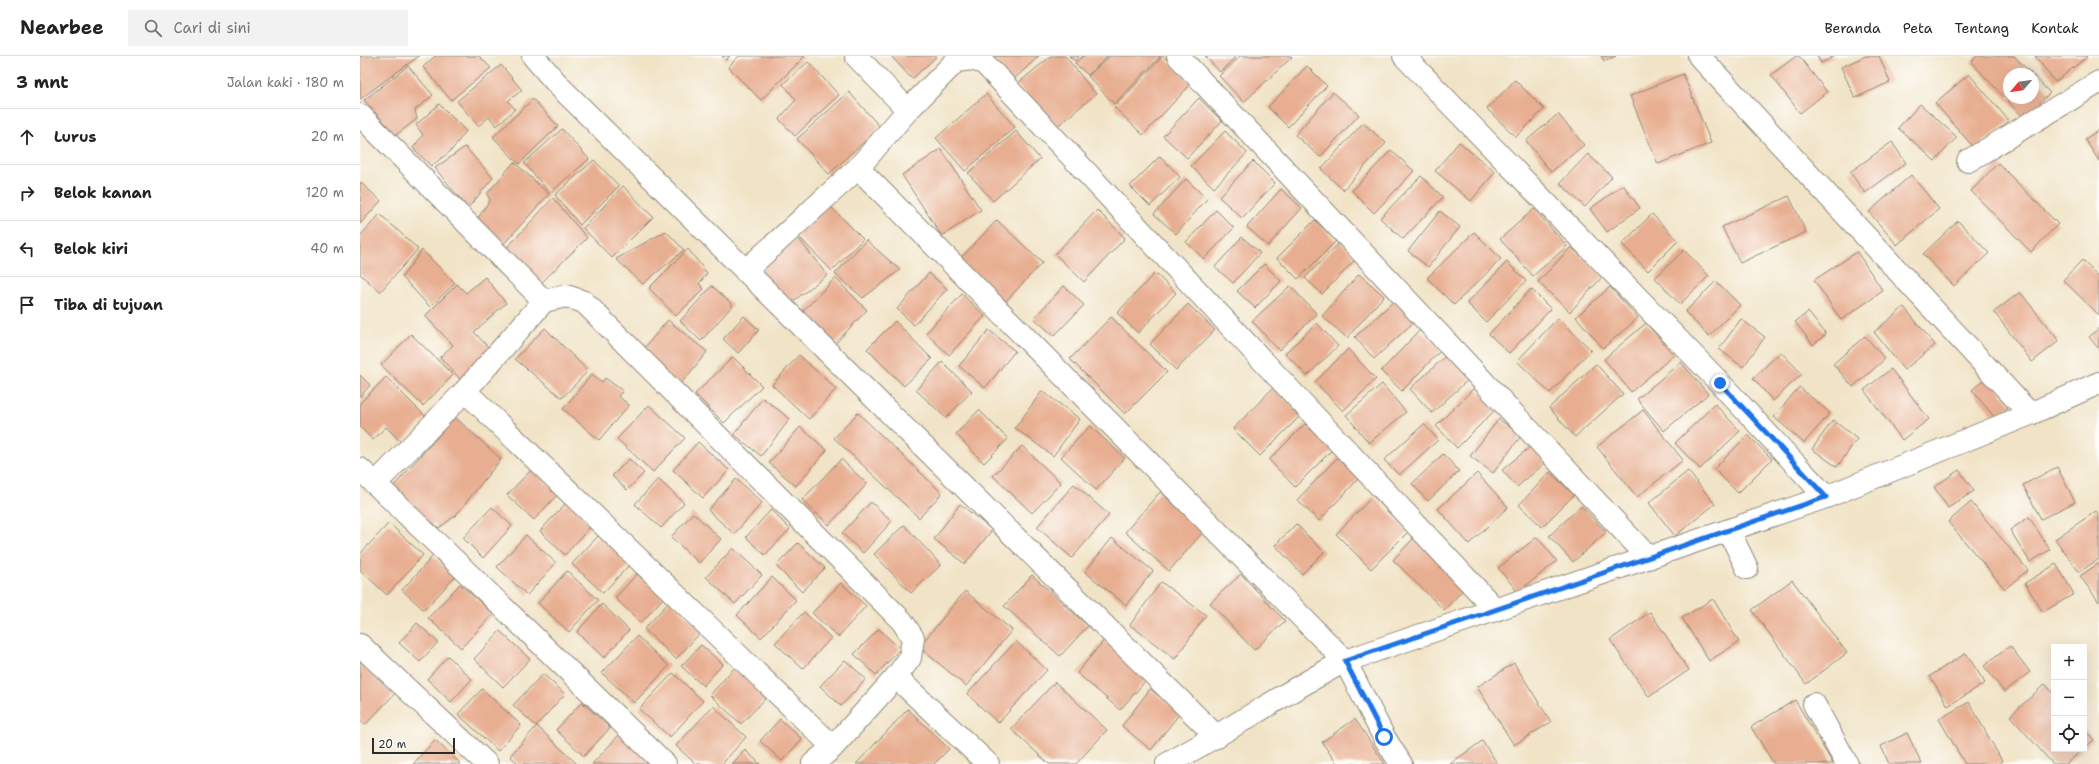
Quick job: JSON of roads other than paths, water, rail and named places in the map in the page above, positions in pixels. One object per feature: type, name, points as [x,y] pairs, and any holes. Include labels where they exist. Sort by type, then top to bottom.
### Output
[{"type":"street","points":[[533,56],[560,87],[1217,737]]},
{"type":"street","points":[[856,56],[908,110]]},
{"type":"street","points":[[1178,56],[1650,558]]},
{"type":"street","points":[[1404,56],[1720,383],[1826,497]]},
{"type":"street","points":[[1699,56],[2030,414]]},
{"type":"street","points":[[745,271],[858,168],[908,110],[956,61],[972,59],[984,62],[1496,610]]},
{"type":"street","points":[[1968,161],[2099,82]]},
{"type":"street","points":[[360,115],[544,301]]},
{"type":"street","points":[[858,168],[1345,661],[1384,737],[1401,764]]},
{"type":"street","points":[[375,484],[465,391],[544,301],[566,296],[584,302],[902,621],[913,638],[910,658],[896,677],[833,747],[813,764]]},
{"type":"street","points":[[1166,764],[1217,737],[1300,684],[1345,661],[1826,497],[2030,414],[2099,383]]},
{"type":"street","points":[[465,391],[833,747]]},
{"type":"street","points":[[360,469],[665,764]]},
{"type":"street","points":[[1729,531],[1747,568]]},
{"type":"street","points":[[360,645],[487,764]]},
{"type":"street","points":[[896,677],[988,764]]},
{"type":"street","points":[[1814,704],[1846,764]]}]
